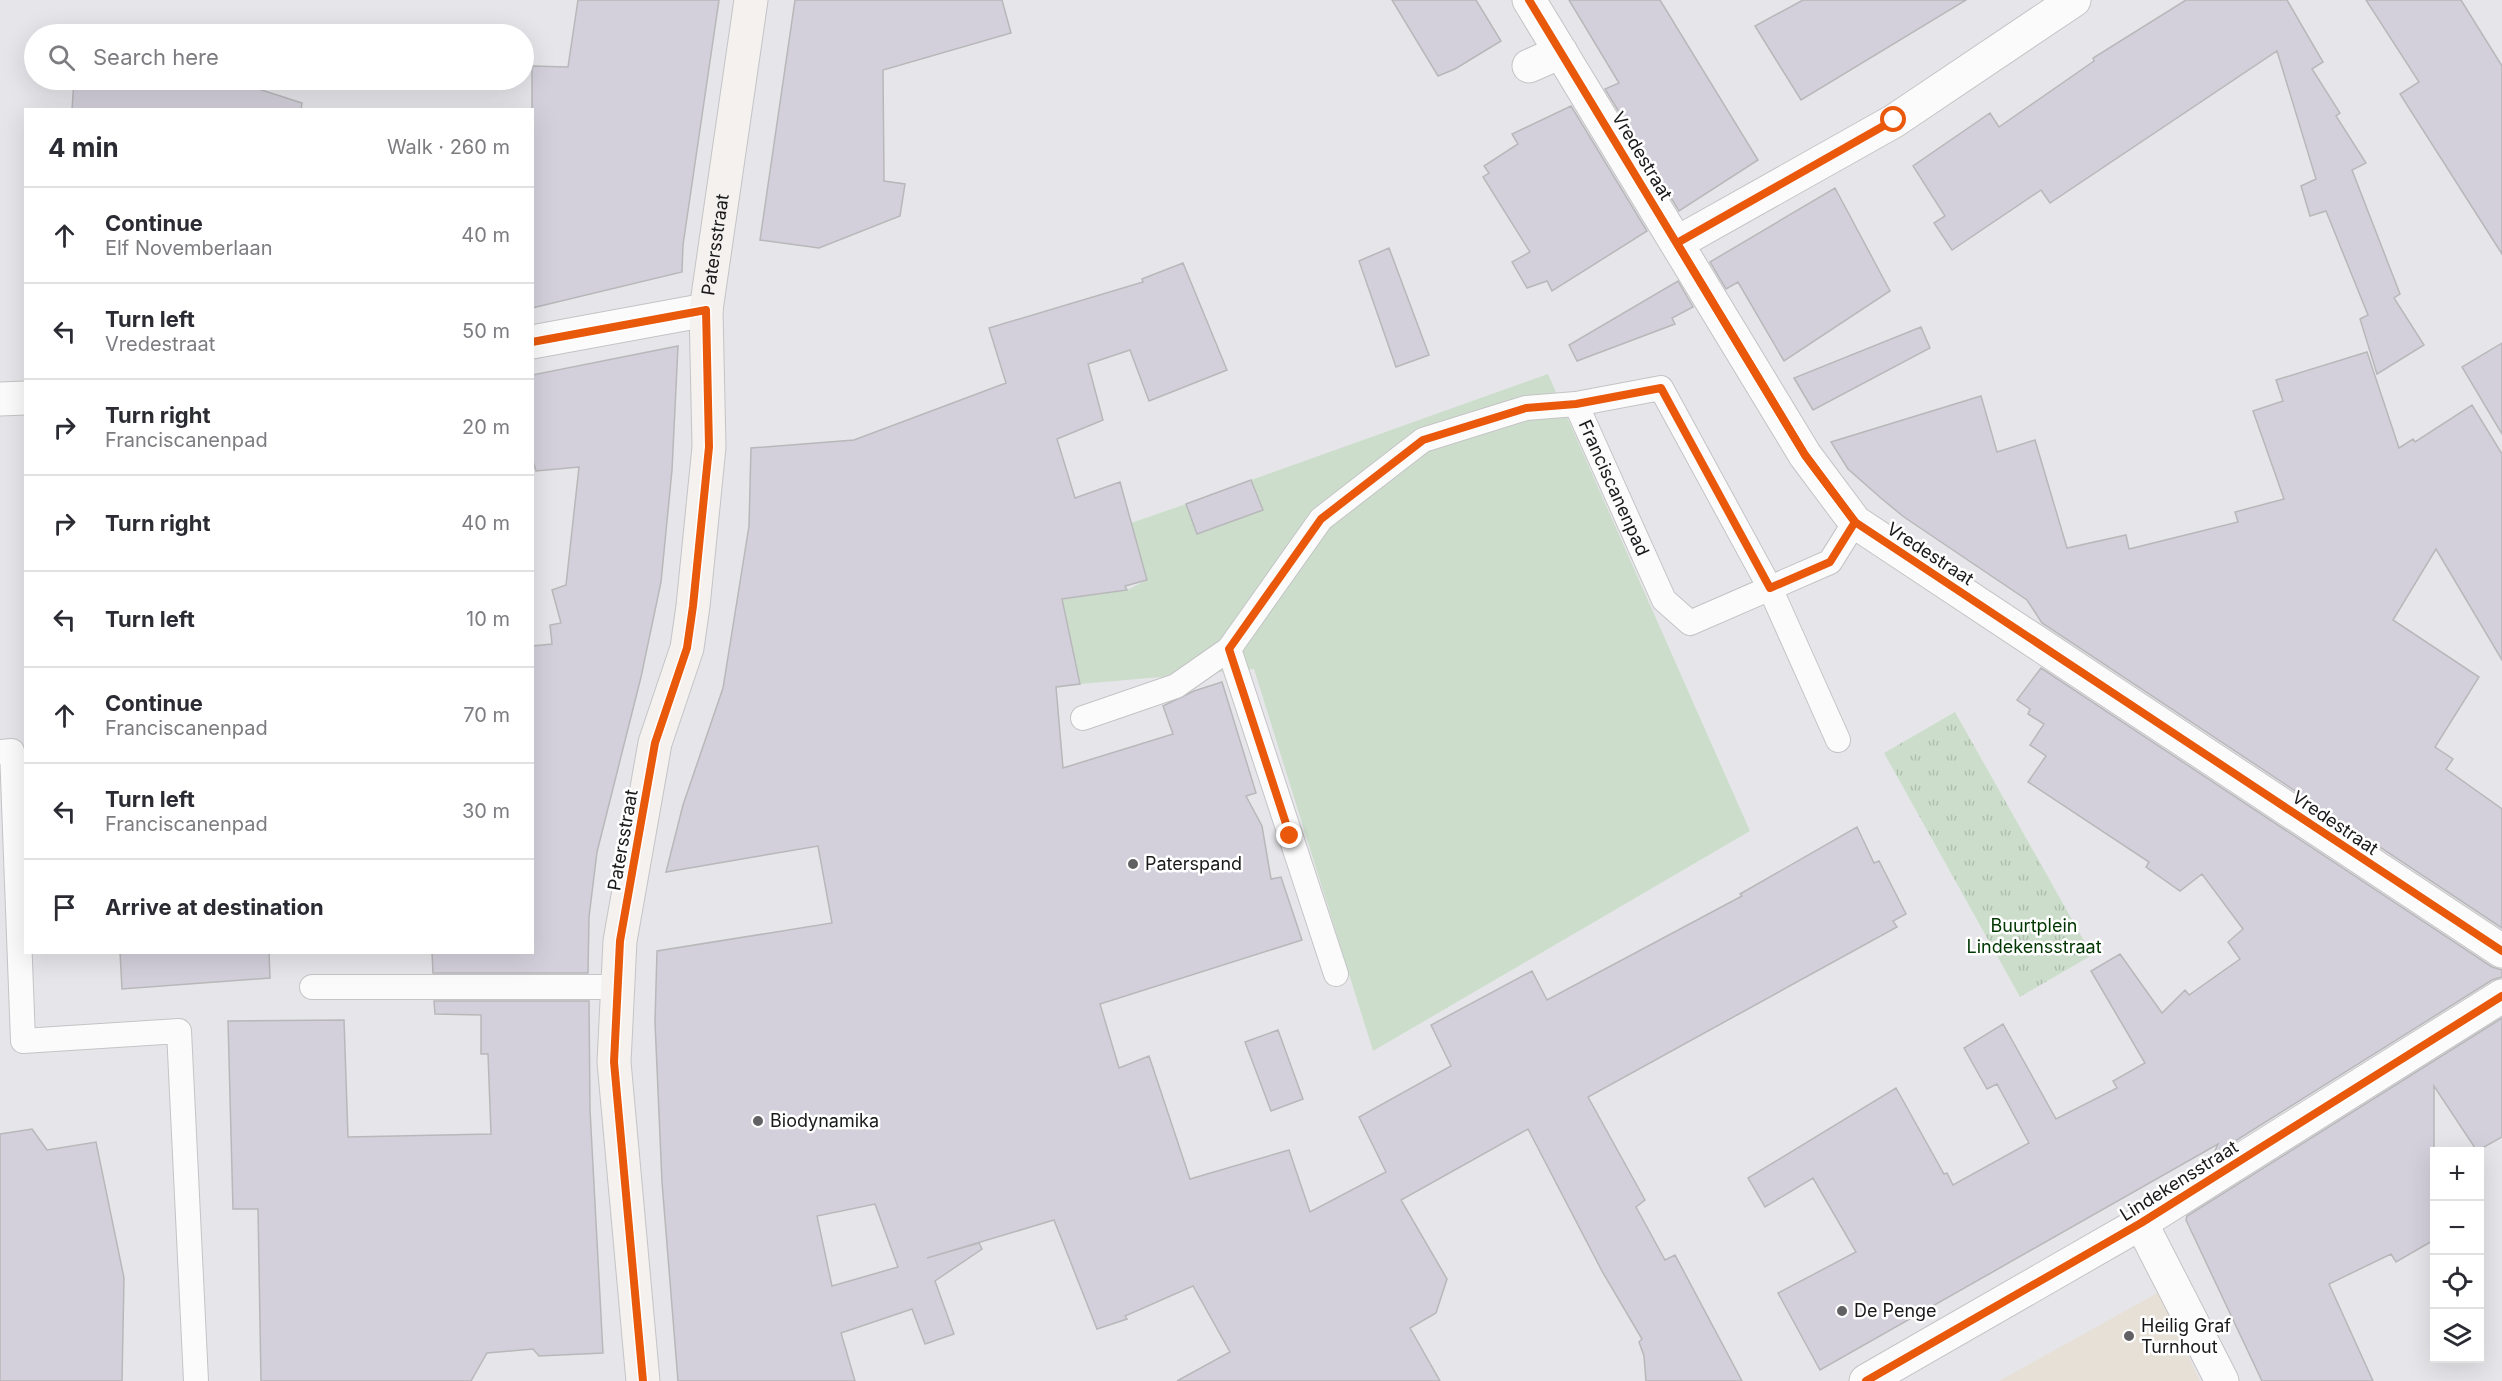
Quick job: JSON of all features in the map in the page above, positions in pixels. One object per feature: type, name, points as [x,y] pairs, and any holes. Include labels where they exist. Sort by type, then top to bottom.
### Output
[{"type":"street","name":"Patersstraat","points":[[643,1381],[614,1062],[620,941],[655,743],[687,648],[693,606],[709,447],[706,310],[751,0]]},
{"type":"street","name":"Vredestraat","points":[[1529,0],[1805,455],[1855,522],[2502,951]]},
{"type":"street","points":[[1677,243],[1894,120],[2074,0]]},
{"type":"street","points":[[1529,66],[1561,52]]},
{"type":"street","points":[[534,342],[706,310]]},
{"type":"street","points":[[0,399],[24,398]]},
{"type":"street","name":"Lindekensstraat","points":[[1866,1381],[2141,1223],[2502,996]]},
{"type":"street","points":[[2141,1223],[2222,1381]]},
{"type":"lane","points":[[1576,404],[1661,388],[1770,588],[1838,740]]},
{"type":"lane","name":"Franciscanenpad","points":[[1083,718],[1176,686],[1229,649],[1321,519],[1423,440],[1526,408],[1576,404],[1664,600],[1690,623],[1830,562],[1855,522]]},
{"type":"lane","points":[[1229,649],[1336,974]]},
{"type":"lane","points":[[0,752],[12,751],[23,1041],[179,1031],[196,1381]]},
{"type":"lane","points":[[312,987],[619,987]]},
{"type":"shaded area","name":"Heilig Graf Turnhout","points":[[2159,1292],[2200,1381],[1999,1381]]},
{"type":"green space","points":[[1548,374],[1750,831],[1373,1051],[1254,669],[1080,684],[1060,600],[1127,590],[1147,580],[1131,523],[1186,504],[1197,534],[1262,510],[1251,480]]},
{"type":"green space","name":"Buurtplein Lindekensstraat","points":[[1955,712],[2092,955],[2020,997],[1884,753]]},
{"type":"building","points":[[578,0],[719,0],[683,245],[682,272],[534,308],[534,108],[532,108],[532,90],[534,90],[534,66],[568,67]]},
{"type":"building","points":[[795,0],[1002,0],[1011,33],[883,70],[884,181],[905,184],[900,216],[819,248],[760,240]]},
{"type":"building","points":[[1392,0],[1476,0],[1501,41],[1455,69],[1438,76]]},
{"type":"building","points":[[1569,0],[1660,0],[1758,160],[1679,211],[1605,89],[1619,83]]},
{"type":"building","points":[[1803,0],[1966,0],[1801,100],[1755,26]]},
{"type":"building","points":[[2186,0],[2287,0],[2323,62],[2312,69],[2340,113],[2336,116],[2366,163],[2352,170],[2400,294],[2394,298],[2424,345],[2377,374],[2360,319],[2368,315],[2326,211],[2310,216],[2301,186],[2316,179],[2277,51],[2050,203],[2041,190],[1952,250],[1934,223],[1945,216],[1913,166],[1990,113],[1999,127],[2094,61],[2093,58]]},
{"type":"building","points":[[2366,0],[2461,0],[2502,66],[2502,254],[2400,94],[2419,82]]},
{"type":"building","points":[[73,90],[262,90],[302,103],[301,108],[72,108]]},
{"type":"building","points":[[1571,106],[1647,231],[1552,291],[1547,281],[1527,288],[1512,262],[1530,252],[1483,177],[1489,173],[1484,166],[1518,144],[1512,134]]},
{"type":"building","points":[[1835,188],[1890,291],[1784,361],[1738,282],[1726,289],[1710,262]]},
{"type":"building","points":[[1389,248],[1429,355],[1396,367],[1359,261]]},
{"type":"building","points":[[1183,263],[1227,370],[1149,401],[1130,350],[1088,364],[1103,420],[1057,439],[1075,498],[1120,482],[1147,580],[1125,586],[1127,590],[1062,599],[1080,684],[1056,687],[1063,768],[1173,734],[1163,706],[1194,691],[1222,682],[1256,793],[1246,796],[1262,826],[1271,879],[1281,877],[1302,940],[1100,1004],[1119,1068],[1149,1056],[1190,1179],[1289,1150],[1310,1212],[1386,1172],[1359,1117],[1451,1066],[1431,1025],[1532,971],[1547,1000],[1742,896],[1740,894],[1857,827],[1874,863],[1879,861],[1906,914],[1893,921],[1897,927],[1588,1097],[1645,1200],[1636,1207],[1665,1260],[1675,1255],[1742,1381],[1646,1381],[1644,1356],[1639,1342],[1642,1339],[1603,1273],[1528,1129],[1401,1200],[1447,1279],[1436,1313],[1410,1328],[1440,1381],[1177,1381],[1230,1352],[1193,1286],[1125,1316],[1127,1319],[1097,1329],[1054,1220],[927,1258],[979,1243],[982,1249],[935,1281],[954,1334],[925,1344],[912,1309],[841,1333],[855,1381],[678,1381],[662,1182],[655,1022],[657,951],[832,923],[818,846],[666,872],[683,805],[723,688],[749,526],[751,448],[854,440],[1006,383],[989,328],[1143,282],[1142,279]],"holes":[[[875,1204],[898,1267],[832,1286],[817,1216]]]},
{"type":"building","points":[[1678,281],[1693,307],[1672,318],[1675,324],[1577,361],[1569,345]]},
{"type":"building","points":[[1921,327],[1930,348],[1813,410],[1794,378]]},
{"type":"building","points":[[2502,343],[2502,434],[2462,367]]},
{"type":"building","points":[[678,346],[672,470],[661,582],[641,677],[597,852],[589,917],[588,973],[433,973],[432,954],[534,954],[534,646],[552,644],[550,625],[561,623],[552,590],[566,585],[579,467],[536,471],[534,464],[534,375]]},
{"type":"building","points":[[2367,352],[2399,448],[2413,439],[2415,442],[2472,405],[2502,454],[2502,660],[2436,549],[2393,620],[2479,677],[2435,747],[2453,759],[2446,769],[2502,809],[2502,928],[2042,623],[2027,600],[1904,517],[1882,499],[1848,469],[1831,442],[1981,396],[1997,452],[2035,440],[2067,548],[2126,535],[2129,549],[2238,522],[2235,512],[2284,499],[2253,411],[2283,401],[2276,380]]},
{"type":"building","points":[[1251,480],[1263,510],[1197,534],[1186,504]]},
{"type":"building","points":[[2041,668],[2492,967],[2502,970],[2502,977],[2492,980],[2213,1155],[2218,1144],[1820,1370],[1778,1293],[1856,1252],[1813,1178],[1765,1207],[1748,1178],[1896,1088],[1944,1174],[1947,1173],[1953,1185],[2029,1143],[1997,1084],[1987,1089],[1964,1048],[2003,1024],[2056,1119],[2117,1088],[2113,1081],[2145,1063],[2091,971],[2120,954],[2162,1013],[2185,990],[2189,995],[2240,959],[2228,942],[2243,929],[2202,874],[2180,891],[2146,867],[2149,862],[2028,782],[2046,756],[2030,745],[2044,724],[2028,714],[2030,709],[2017,700]]},
{"type":"building","points":[[120,954],[269,954],[270,978],[122,989]]},
{"type":"building","points":[[434,1001],[589,1001],[590,1110],[603,1353],[539,1356],[533,1349],[487,1353],[471,1381],[261,1381],[258,1209],[233,1209],[228,1021],[344,1020],[348,1137],[491,1134],[488,1054],[481,1054],[481,1015],[435,1014]]},
{"type":"building","points":[[2502,1018],[2502,1137],[2484,1147],[2474,1147],[2434,1086],[2434,1147],[2430,1147],[2430,1242],[2396,1262],[2391,1254],[2329,1284],[2373,1381],[2262,1381],[2186,1220],[2187,1216]]},
{"type":"building","points":[[1278,1030],[1303,1099],[1271,1111],[1245,1042]]},
{"type":"building","points":[[32,1129],[47,1150],[96,1142],[124,1278],[122,1381],[0,1381],[0,1134]]},
{"type":"cycle path","points":[[1529,0],[1805,455],[1855,522],[2502,951]]},
{"type":"cycle path","points":[[534,342],[706,310],[709,447],[693,606],[687,648],[655,743],[620,941],[614,1062],[643,1381]]},
{"type":"cycle path","points":[[1866,1381],[2141,1223],[2502,996]]},
{"type":"place","name":"Paterspand","points":[[1133,864]]},
{"type":"place","name":"Biodynamika","points":[[758,1121]]},
{"type":"place","name":"De Penge","points":[[1842,1311]]},
{"type":"place","name":"Heilig Graf Turnhout","points":[[2129,1336]]},
{"type":"route","points":[[1290,836],[1229,649],[1321,519],[1423,440],[1526,408],[1576,404],[1661,388],[1770,588],[1830,562],[1855,522],[1805,455],[1677,243],[1894,120]]}]
